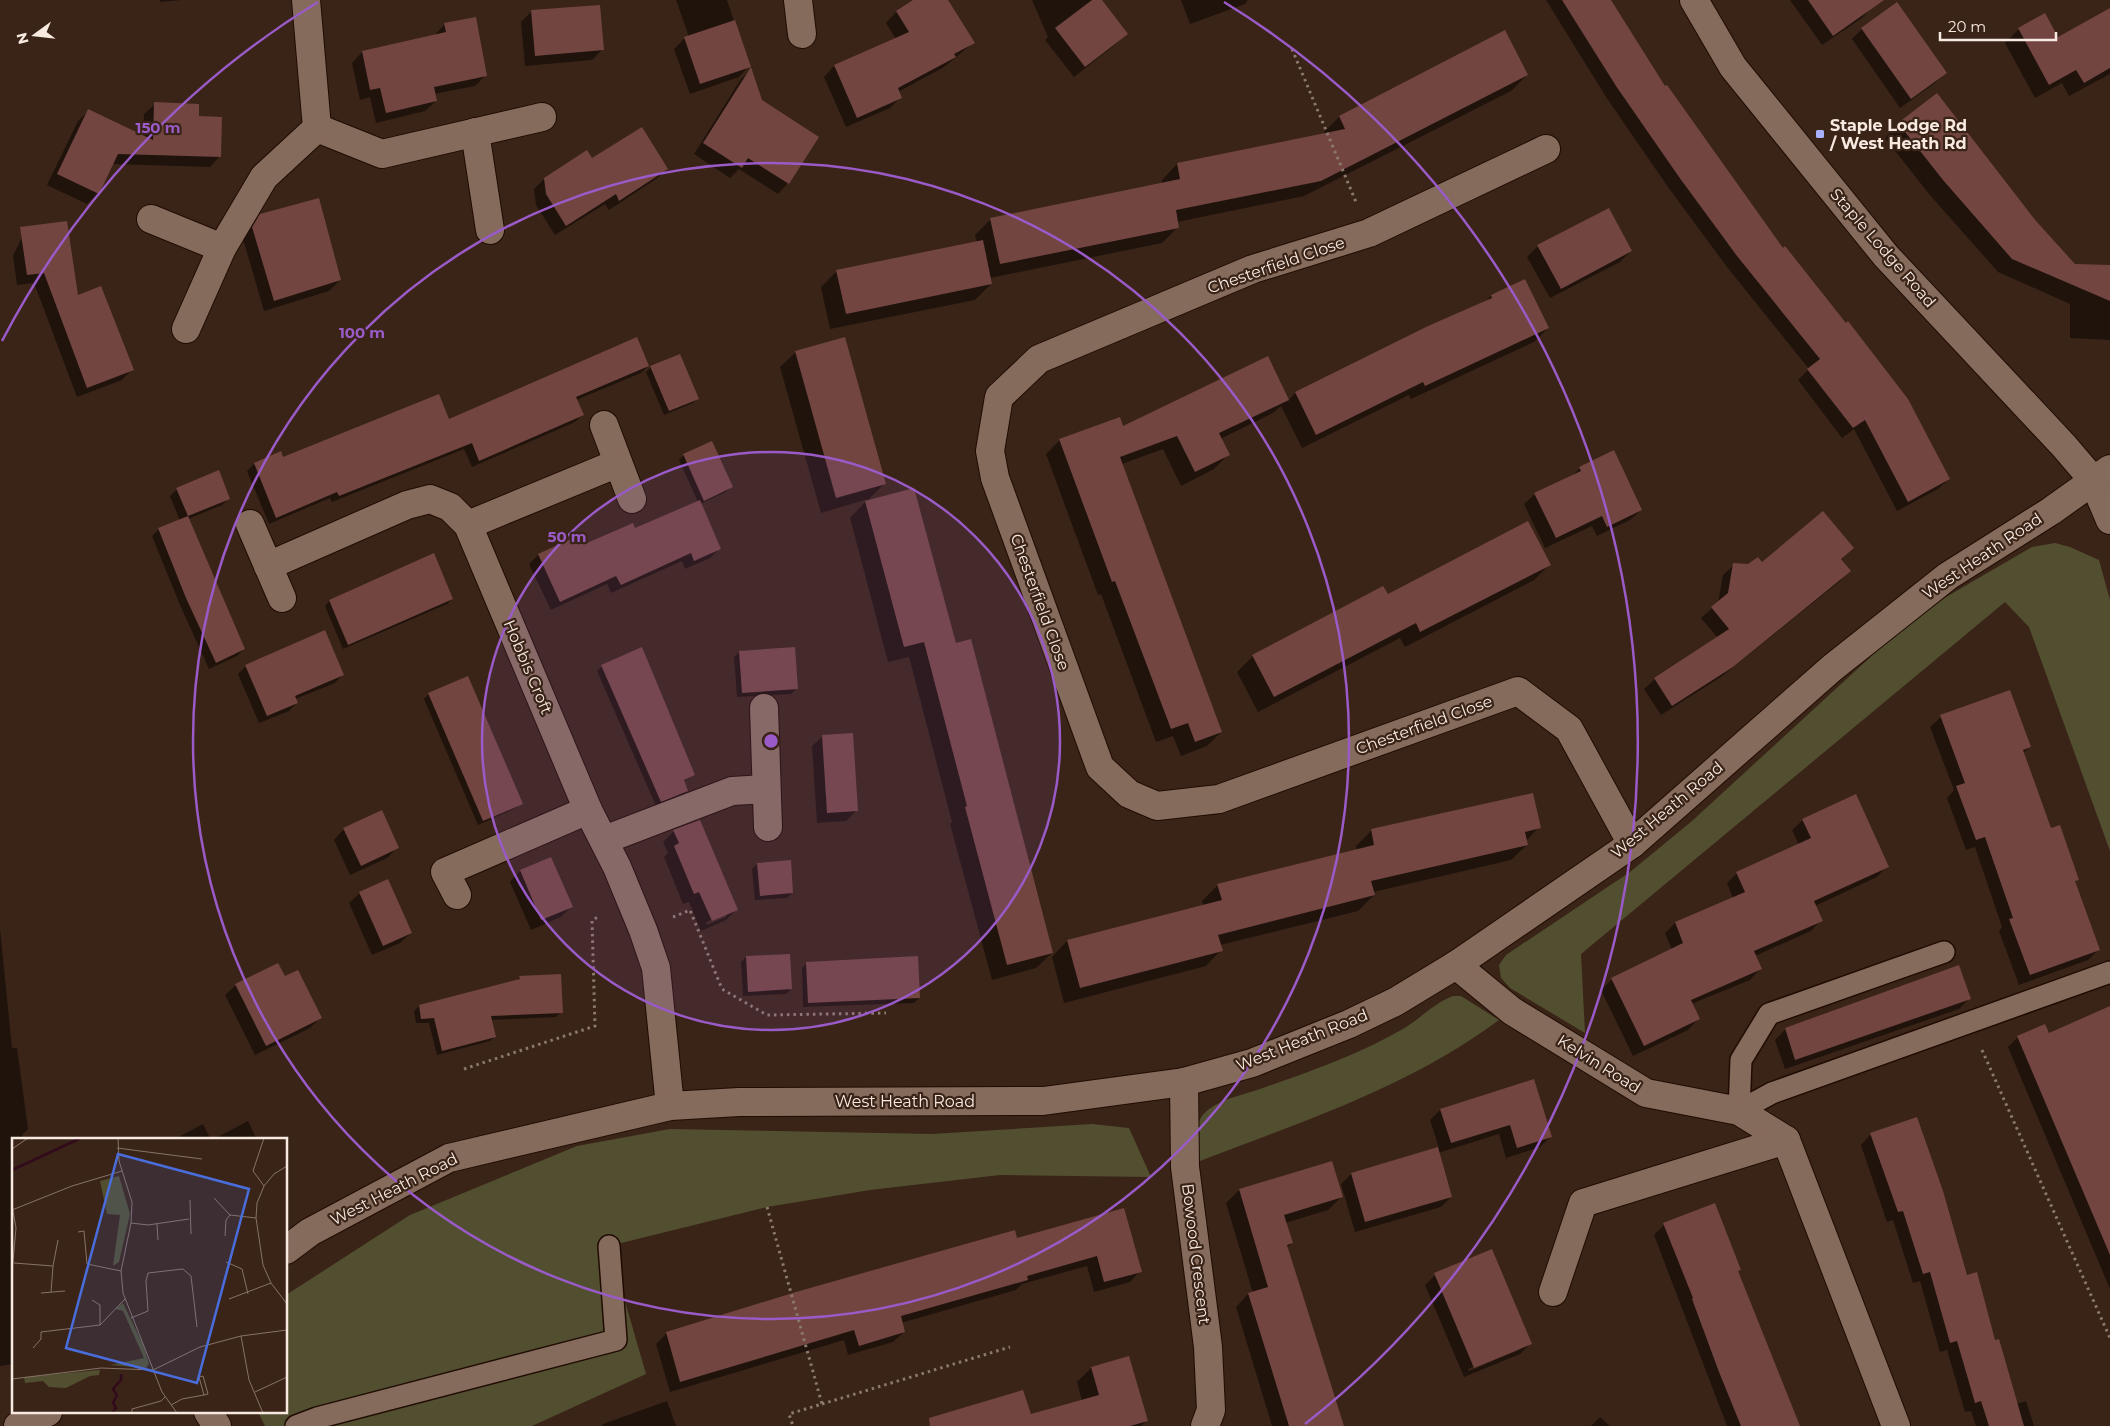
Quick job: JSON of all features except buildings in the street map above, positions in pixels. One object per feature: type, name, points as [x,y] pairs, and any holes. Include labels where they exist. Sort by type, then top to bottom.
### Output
[{"type":"street","points":[[306,0],[317,128]]},
{"type":"street","points":[[798,0],[802,34]]},
{"type":"street","name":"Staple Lodge Road","points":[[1694,0],[1732,67],[1886,256],[2064,446],[2102,475],[2110,520]]},
{"type":"street","points":[[317,128],[382,154],[542,117]]},
{"type":"street","points":[[186,329],[222,248],[264,177],[317,128]]},
{"type":"street","points":[[475,132],[490,230]]},
{"type":"street","name":"Chesterfield Close","points":[[1546,149],[1369,233],[1252,269],[1039,359],[999,397],[990,451],[995,478],[1100,767],[1129,794],[1157,806],[1219,799],[1518,692],[1569,729],[1632,844]]},
{"type":"street","points":[[151,219],[222,248]]},
{"type":"street","points":[[604,425],[632,499]]},
{"type":"street","points":[[468,524],[618,463]]},
{"type":"street","name":"West Heath Road","points":[[288,1248],[310,1232],[449,1158],[670,1106],[739,1102],[1043,1100],[1184,1082],[1252,1063],[1350,1024],[1395,1002],[1456,965],[1632,844],[1832,668],[1930,590],[1948,576],[2051,511],[2102,475]]},
{"type":"street","name":"Hobbis Croft","points":[[268,566],[406,505],[430,499],[450,508],[468,524],[588,810],[632,902],[656,968],[670,1106]]},
{"type":"street","points":[[250,524],[282,598]]},
{"type":"street","points":[[764,708],[768,827]]},
{"type":"street","points":[[604,840],[732,791],[766,789]]},
{"type":"street","points":[[456,895],[445,872],[588,810]]},
{"type":"street","name":"Kelvin Road","points":[[1456,965],[1512,1011],[1646,1093],[1739,1112],[1786,1140]]},
{"type":"street","name":"Bowood Crescent","points":[[1184,1082],[1185,1167],[1208,1347],[1211,1410],[1205,1426]]},
{"type":"street","points":[[1553,1292],[1583,1203],[1786,1140],[1896,1426]]},
{"type":"street","points":[[18,1426],[44,1414]]},
{"type":"street","points":[[209,1414],[217,1426]]},
{"type":"lane","points":[[1739,1112],[1741,1060],[1769,1014],[1944,952]]},
{"type":"lane","points":[[1739,1112],[1772,1092],[2110,972]]},
{"type":"lane","points":[[296,1426],[317,1418],[616,1340],[608,1246]]},
{"type":"path","points":[[1292,49],[1369,233]]},
{"type":"path","points":[[690,910],[722,988],[767,1015],[886,1013]]},
{"type":"path","points":[[464,1069],[595,1026],[592,920]]},
{"type":"path","points":[[1969,1022],[2110,1338]]},
{"type":"path","points":[[766,1207],[822,1404]]},
{"type":"path","points":[[793,1426],[789,1414],[1010,1346]]},
{"type":"shaded area","points":[[2055,543],[2070,547],[2099,560],[2110,600],[2110,851],[2029,627],[2005,602],[1581,954],[1585,1033],[1510,988],[1501,978],[1499,965],[1506,955],[1630,872],[1692,821],[1889,640],[1946,597],[2032,547]]},
{"type":"shaded area","points":[[1453,996],[1461,996],[1499,1020],[1465,1044],[1392,1084],[1355,1101],[1200,1161],[1197,1147],[1198,1126],[1204,1114],[1215,1105],[1352,1055],[1403,1029]]},
{"type":"shaded area","points":[[1092,1124],[1129,1128],[1151,1177],[1000,1175],[870,1190],[767,1207],[609,1246],[646,1374],[532,1426],[265,1426],[259,1414],[288,1414],[288,1294],[410,1215],[577,1146],[670,1129],[932,1134]]},
{"type":"place","name":"Staple Lodge Rd / West Heath Rd","points":[[1820,134]]}]
